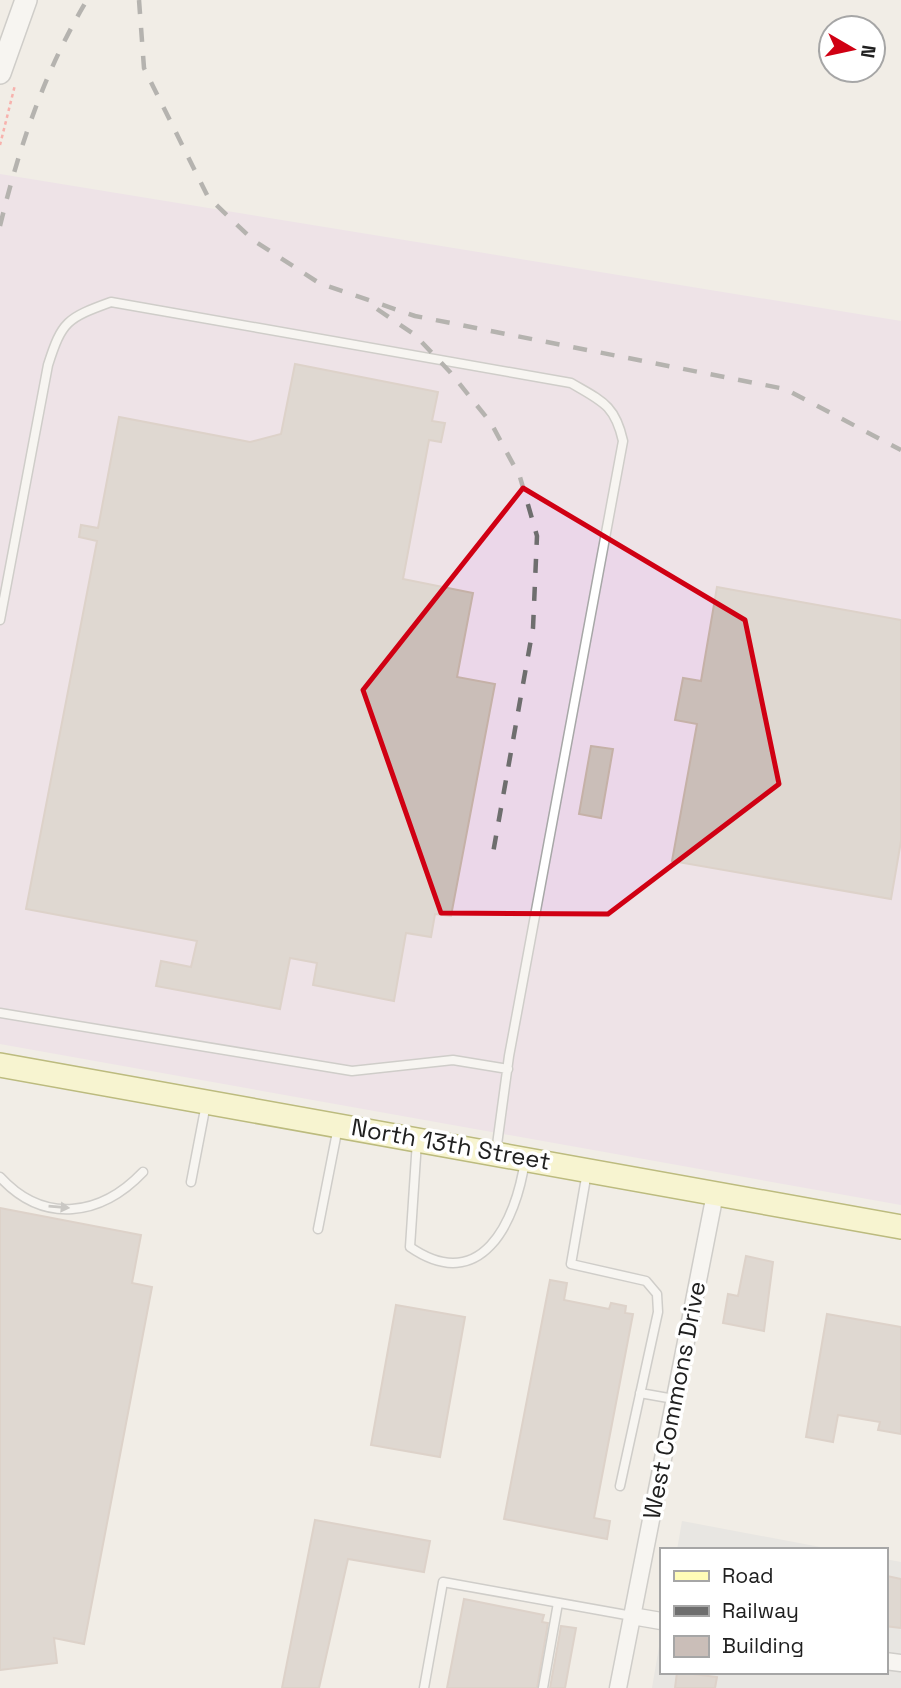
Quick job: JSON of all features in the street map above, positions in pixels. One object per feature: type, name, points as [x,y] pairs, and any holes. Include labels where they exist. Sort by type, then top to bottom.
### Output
[{"type":"main road","name":"North 13th Street","points":[[0,1065],[496,1152],[901,1227]]},
{"type":"street","points":[[0,73],[22,1]]},
{"type":"street","name":"West Commons Drive","points":[[618,1688],[715,1194]]},
{"type":"street","points":[[632,1616],[660,1621]]},
{"type":"lane","points":[[0,620],[48,366],[59,332],[77,314],[111,302],[571,383],[598,399],[617,416],[623,441],[508,1069],[496,1152]]},
{"type":"lane","points":[[0,1013],[352,1071],[453,1060],[508,1069]]},
{"type":"lane","points":[[191,1182],[207,1101]]},
{"type":"lane","points":[[318,1229],[339,1124]]},
{"type":"lane","points":[[418,1138],[410,1247],[430,1261],[460,1264],[481,1257],[504,1224],[520,1191],[525,1158]]},
{"type":"lane","points":[[587,1170],[572,1264],[646,1281],[657,1294],[658,1312],[620,1486]]},
{"type":"lane","points":[[0,1177],[12,1190],[30,1201],[52,1208],[81,1208],[104,1202],[124,1192],[143,1172]]},
{"type":"lane","points":[[640,1393],[674,1399]]},
{"type":"lane","points":[[424,1688],[443,1582],[632,1616]]},
{"type":"lane","points":[[542,1688],[558,1603]]},
{"type":"highlighted area","points":[[523,488],[745,620],[779,784],[608,914],[441,913],[363,690]]},
{"type":"shaded area","points":[[0,174],[901,321],[901,1205],[0,1044]]},
{"type":"shaded area","points":[[682,1521],[825,1548],[677,1548]]},
{"type":"shaded area","points":[[887,1559],[901,1562],[901,1688],[652,1688],[660,1641],[660,1674],[887,1674]]},
{"type":"building","points":[[295,364],[438,392],[432,421],[445,423],[441,442],[429,440],[403,579],[473,593],[457,677],[495,684],[451,916],[435,914],[431,937],[406,933],[394,1001],[313,985],[317,963],[290,958],[280,1009],[156,986],[161,961],[191,967],[197,941],[26,909],[97,541],[79,537],[81,525],[98,528],[119,417],[250,442],[281,434]]},
{"type":"building","points":[[717,587],[901,620],[901,841],[891,899],[672,861],[697,724],[675,720],[683,678],[701,681]]},
{"type":"building","points":[[591,746],[613,749],[601,818],[579,814]]},
{"type":"building","points":[[0,1208],[141,1235],[132,1283],[152,1287],[84,1644],[54,1638],[57,1663],[0,1670]]},
{"type":"building","points":[[746,1256],[773,1262],[764,1331],[723,1323],[728,1294],[738,1296]]},
{"type":"building","points":[[550,1280],[567,1283],[564,1300],[609,1309],[611,1303],[626,1306],[625,1313],[633,1314],[594,1518],[610,1521],[607,1539],[504,1519]]},
{"type":"building","points":[[396,1305],[465,1317],[440,1457],[371,1445]]},
{"type":"building","points":[[827,1314],[901,1327],[901,1434],[878,1430],[880,1422],[838,1415],[833,1442],[806,1437]]},
{"type":"building","points":[[315,1520],[430,1541],[424,1572],[348,1559],[319,1688],[282,1688]]},
{"type":"building","points":[[887,1576],[901,1579],[901,1628],[887,1626]]},
{"type":"building","points":[[464,1599],[544,1615],[542,1622],[548,1623],[537,1688],[447,1688]]},
{"type":"building","points":[[561,1626],[576,1628],[565,1688],[550,1688]]},
{"type":"building","points":[[677,1674],[717,1677],[715,1688],[675,1688]]},
{"type":"railway","points":[[0,226],[16,167],[46,81],[87,0]]},
{"type":"railway","points":[[139,0],[144,68],[208,197],[253,240],[319,283],[415,316],[785,389],[901,450]]},
{"type":"railway","points":[[377,309],[415,335],[450,372],[491,423],[520,477],[537,536],[533,628],[493,853]]}]
